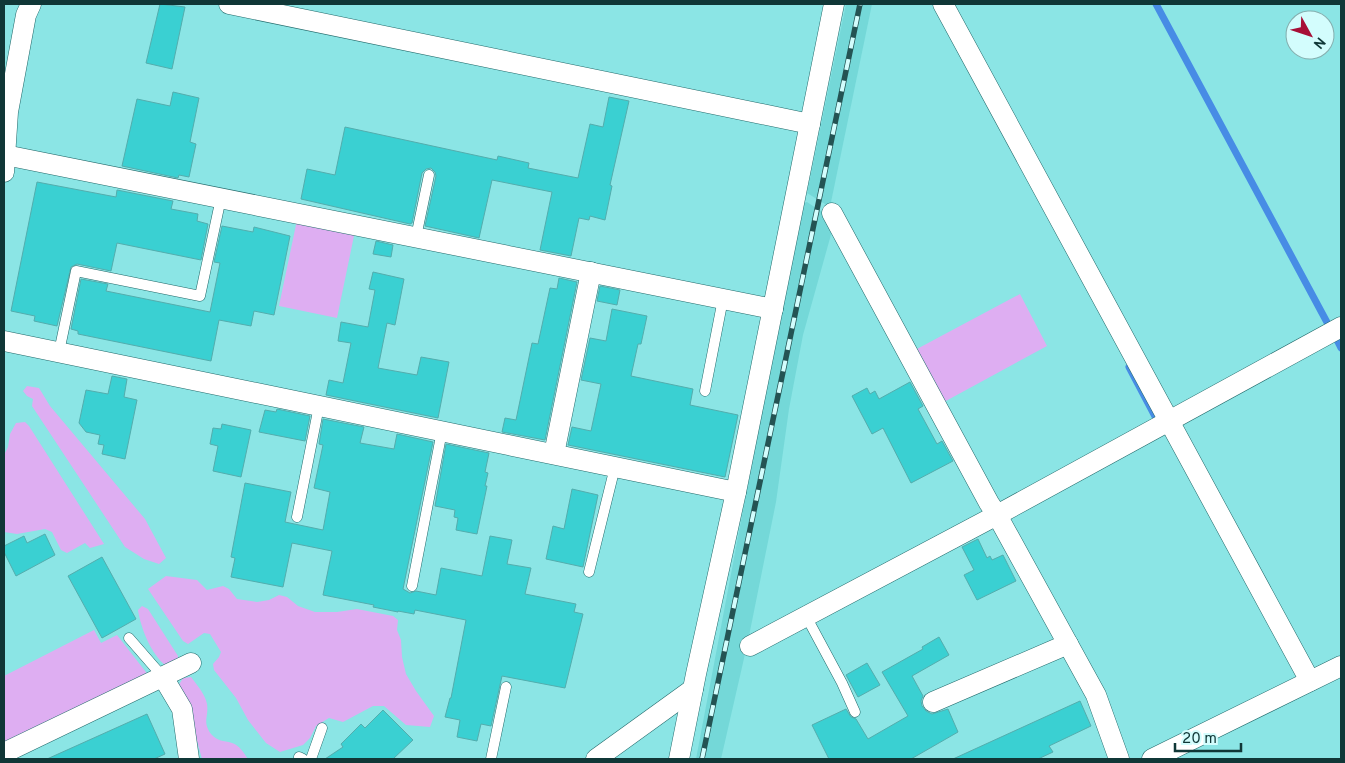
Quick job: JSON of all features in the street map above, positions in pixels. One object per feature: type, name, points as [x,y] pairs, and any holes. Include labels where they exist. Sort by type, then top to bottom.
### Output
[{"type":"street","points":[[31,4],[26,14],[8,112],[4,164],[221,198],[773,308]]},
{"type":"street","points":[[229,4],[810,124]]},
{"type":"street","points":[[680,759],[693,689],[736,492],[834,4]]},
{"type":"street","points":[[943,4],[1310,682]]},
{"type":"street","points":[[832,213],[989,503],[1096,695],[1119,759]]},
{"type":"street","points":[[554,454],[591,272]]},
{"type":"street","points":[[750,646],[997,515],[1341,327]]},
{"type":"street","points":[[4,341],[736,492]]},
{"type":"street","points":[[933,702],[1068,644]]},
{"type":"street","points":[[4,753],[191,663]]},
{"type":"street","points":[[1152,759],[1341,666]]},
{"type":"street","points":[[163,677],[182,709],[190,759]]},
{"type":"street","points":[[596,759],[693,689]]},
{"type":"lane","points":[[416,237],[429,175]]},
{"type":"lane","points":[[59,352],[76,271],[200,296],[221,198]]},
{"type":"lane","points":[[705,391],[724,299]]},
{"type":"lane","points":[[297,517],[319,406]]},
{"type":"lane","points":[[412,586],[442,431]]},
{"type":"lane","points":[[589,572],[615,467]]},
{"type":"lane","points":[[806,616],[856,712]]},
{"type":"lane","points":[[129,638],[163,677]]},
{"type":"lane","points":[[491,759],[506,687]]},
{"type":"lane","points":[[311,759],[322,728]]},
{"type":"shaded area","points":[[846,4],[872,4],[830,207],[807,193]]},
{"type":"shaded area","points":[[807,202],[828,216],[832,231],[803,335],[789,409],[776,502],[748,641],[721,759],[696,759],[801,204]]},
{"type":"shaded area","points":[[297,220],[355,231],[337,318],[279,306]]},
{"type":"shaded area","points":[[1020,294],[1047,346],[944,402],[915,350]]},
{"type":"shaded area","points":[[27,386],[39,388],[50,406],[145,519],[166,558],[159,564],[144,559],[125,547],[32,406],[33,399],[23,391]]},
{"type":"shaded area","points":[[25,422],[104,544],[90,548],[85,543],[67,553],[61,550],[52,532],[45,529],[17,534],[4,532],[4,455],[8,447],[10,434],[16,423]]},
{"type":"shaded area","points":[[166,576],[197,580],[207,590],[223,586],[229,589],[237,599],[257,602],[269,600],[279,595],[287,597],[298,606],[315,612],[337,612],[357,609],[393,616],[398,620],[397,630],[401,640],[406,674],[434,716],[430,727],[406,725],[384,706],[373,706],[343,722],[329,718],[316,726],[310,738],[303,745],[280,752],[266,743],[248,720],[236,698],[214,670],[213,664],[221,652],[210,634],[204,633],[188,644],[183,641],[148,589]]},
{"type":"shaded area","points":[[142,606],[148,609],[178,656],[178,661],[166,666],[156,655],[147,641],[142,625],[138,610]]},
{"type":"shaded area","points":[[94,630],[101,643],[117,635],[149,676],[4,745],[4,676]]},
{"type":"shaded area","points":[[191,677],[206,700],[208,730],[218,740],[237,746],[248,759],[202,759],[187,705],[177,688],[183,678]]},
{"type":"building","points":[[160,4],[185,7],[172,69],[146,63]]},
{"type":"building","points":[[173,92],[199,98],[190,142],[196,144],[189,177],[179,175],[178,178],[122,166],[137,99],[170,106]]},
{"type":"building","points":[[609,97],[629,101],[610,185],[612,186],[605,220],[590,216],[589,220],[579,218],[571,256],[540,250],[552,192],[492,180],[479,238],[425,226],[436,176],[431,168],[426,169],[422,173],[412,223],[410,224],[301,199],[307,169],[335,175],[345,127],[497,160],[498,156],[529,163],[528,168],[578,178],[590,124],[603,127]]},
{"type":"building","points":[[37,182],[116,197],[117,190],[173,201],[171,209],[198,214],[197,221],[208,224],[201,260],[117,243],[111,271],[77,264],[71,267],[57,326],[34,321],[35,316],[11,311]]},
{"type":"building","points":[[222,226],[253,232],[254,227],[290,236],[274,315],[254,311],[251,326],[219,320],[211,361],[78,334],[78,331],[71,329],[81,279],[108,284],[106,291],[210,312],[220,263],[214,262]]},
{"type":"building","points":[[376,241],[393,245],[391,257],[373,254]]},
{"type":"building","points":[[373,272],[404,279],[395,325],[387,323],[378,368],[417,375],[421,357],[449,362],[438,418],[326,395],[329,380],[343,383],[351,343],[338,341],[341,322],[368,327],[375,290],[369,289]]},
{"type":"building","points":[[559,278],[577,282],[545,440],[502,432],[505,418],[516,420],[532,343],[538,344],[550,288],[557,289]]},
{"type":"building","points":[[600,286],[620,290],[617,305],[597,301]]},
{"type":"building","points":[[612,309],[647,316],[631,376],[693,389],[690,405],[738,415],[725,477],[568,445],[572,427],[591,431],[601,384],[581,380],[590,338],[606,341]]},
{"type":"building","points":[[112,376],[127,379],[124,397],[137,400],[125,459],[102,454],[104,445],[98,444],[100,435],[86,432],[79,423],[86,390],[108,394]]},
{"type":"building","points":[[910,382],[923,406],[918,409],[937,444],[942,441],[953,461],[911,483],[883,428],[872,434],[852,396],[867,388],[870,394],[875,391],[879,399]]},
{"type":"building","points":[[277,409],[310,416],[305,441],[259,432],[265,410],[276,412]]},
{"type":"building","points":[[323,419],[364,427],[360,443],[394,449],[397,434],[433,442],[403,589],[410,593],[416,591],[436,595],[441,568],[482,576],[490,536],[512,540],[507,564],[531,568],[525,594],[576,604],[574,612],[583,614],[565,688],[502,676],[491,726],[481,724],[477,741],[457,737],[460,720],[445,717],[451,698],[466,620],[415,610],[414,614],[398,612],[373,607],[374,605],[323,595],[332,551],[292,543],[283,587],[231,577],[235,558],[231,557],[245,483],[291,492],[285,522],[323,530],[330,492],[314,488],[323,445],[319,444]]},
{"type":"building","points":[[222,424],[251,430],[241,477],[213,471],[218,446],[210,444],[213,428],[221,429]]},
{"type":"building","points":[[446,444],[489,453],[485,472],[488,473],[485,486],[487,486],[477,534],[456,530],[458,518],[454,517],[455,510],[435,506]]},
{"type":"building","points":[[572,489],[598,495],[583,567],[546,559],[553,526],[564,529]]},
{"type":"building","points":[[45,534],[55,555],[16,576],[4,552],[4,546],[24,536],[27,543]]},
{"type":"building","points":[[978,539],[987,558],[990,556],[992,560],[1003,555],[1016,581],[977,600],[964,575],[974,570],[962,547]]},
{"type":"building","points":[[102,557],[136,619],[102,638],[68,576]]},
{"type":"building","points":[[939,637],[949,655],[912,676],[923,696],[922,706],[926,711],[932,714],[948,709],[958,732],[911,759],[829,759],[812,725],[846,709],[851,717],[856,719],[868,739],[908,716],[882,672],[923,649],[922,647]]},
{"type":"building","points":[[867,663],[880,685],[858,697],[846,675]]},
{"type":"building","points":[[1080,701],[1091,726],[1049,746],[1053,752],[1038,759],[953,759]]},
{"type":"building","points":[[383,710],[413,740],[393,759],[325,759],[343,747],[341,744],[361,724],[365,728]]},
{"type":"building","points":[[147,714],[165,754],[154,759],[47,759]]},
{"type":"waterway","points":[[1156,4],[1329,326]]},
{"type":"waterway","points":[[1336,338],[1341,348]]},
{"type":"waterway","points":[[1129,367],[1157,420]]},
{"type":"railway","points":[[702,759],[860,4]]}]
